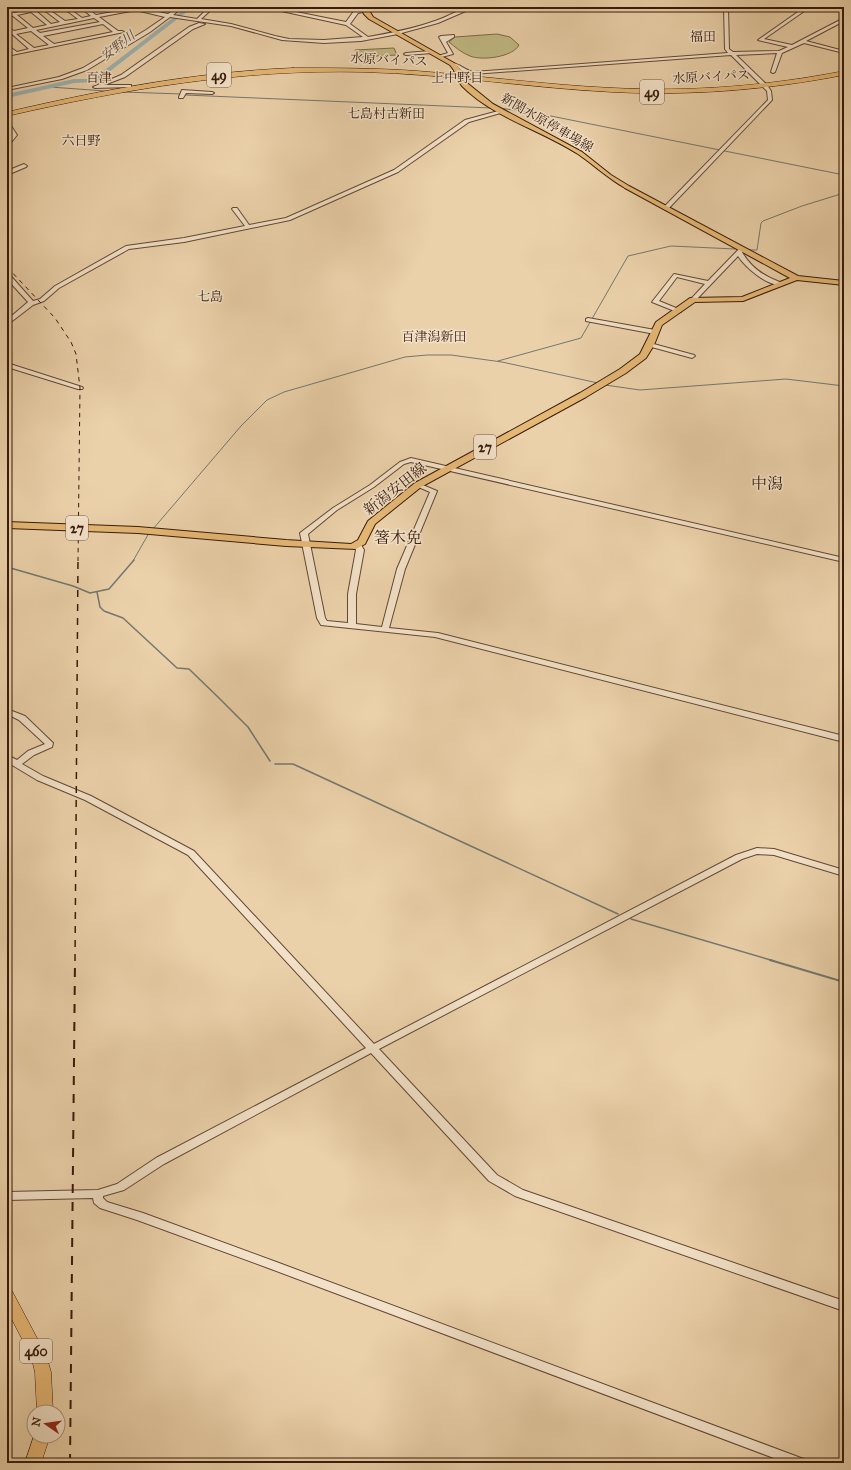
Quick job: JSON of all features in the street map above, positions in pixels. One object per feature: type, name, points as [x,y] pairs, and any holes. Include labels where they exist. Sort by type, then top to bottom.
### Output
[{"type":"highway","name":"水原バイパス","points":[[7,114],[143,85],[217,75],[295,70],[384,71],[459,76],[578,88],[636,91],[711,90],[765,86],[805,81],[844,73]]},
{"type":"highway","name":"460","points":[[7,1295],[38,1355],[43,1372],[45,1404]]},
{"type":"highway","points":[[33,1463],[39,1444]]},
{"type":"main road","name":"新関水原停車場線","points":[[364,8],[371,18],[452,64],[458,70],[459,76],[469,89],[491,105],[580,153],[609,176],[740,251],[796,278]]},
{"type":"main road","points":[[693,300],[740,300],[796,278],[844,283]]},
{"type":"main road","name":"新潟安田線","points":[[357,545],[362,542],[371,523],[418,484],[611,379],[639,359],[650,345],[659,324],[693,300]]},
{"type":"main road","name":"27","points":[[7,525],[151,531],[306,544],[353,547],[357,545]]},
{"type":"street","points":[[28,7],[51,26]]},
{"type":"street","points":[[7,16],[52,7]]},
{"type":"street","points":[[64,7],[82,20]]},
{"type":"street","points":[[82,7],[117,33]]},
{"type":"street","points":[[110,7],[118,13]]},
{"type":"street","points":[[129,7],[170,17],[232,25],[288,40],[306,42],[368,38],[398,33],[433,24],[473,7]]},
{"type":"street","points":[[7,89],[60,78],[85,69],[170,17],[181,7]]},
{"type":"street","points":[[196,20],[212,7]]},
{"type":"street","points":[[265,7],[347,24],[368,38]]},
{"type":"street","points":[[666,208],[769,102],[769,91],[731,54],[726,44],[726,7]]},
{"type":"street","points":[[791,46],[760,40],[808,7]]},
{"type":"street","points":[[44,8],[64,23]]},
{"type":"street","points":[[347,24],[356,12],[364,8]]},
{"type":"street","points":[[7,9],[53,46]]},
{"type":"street","points":[[7,34],[136,9]]},
{"type":"street","points":[[452,64],[458,65],[465,71],[472,73],[731,54],[780,52],[844,19]]},
{"type":"street","points":[[7,55],[83,40],[103,23]]},
{"type":"street","points":[[129,86],[95,87],[123,76],[196,25],[226,25]]},
{"type":"street","points":[[7,28],[33,50]]},
{"type":"street","points":[[39,35],[69,30],[122,32]]},
{"type":"street","points":[[69,30],[74,33]]},
{"type":"street","points":[[54,33],[58,36]]},
{"type":"street","points":[[78,36],[83,40]]},
{"type":"street","points":[[63,40],[68,43]]},
{"type":"street","points":[[803,41],[844,52]]},
{"type":"street","points":[[440,57],[451,54],[444,42]]},
{"type":"street","points":[[7,46],[16,53]]},
{"type":"street","points":[[406,54],[430,52]]},
{"type":"street","points":[[773,72],[780,52]]},
{"type":"street","points":[[182,95],[212,93]]},
{"type":"street","points":[[7,324],[32,303],[42,300],[57,287],[128,247],[184,240],[288,219],[377,180],[406,165],[467,121],[501,110]]},
{"type":"street","points":[[7,124],[13,135],[7,144]]},
{"type":"street","points":[[7,173],[24,166]]},
{"type":"street","points":[[235,209],[248,227]]},
{"type":"street","points":[[693,300],[740,251]]},
{"type":"street","points":[[740,251],[742,258],[758,274],[768,280],[780,284]]},
{"type":"street","points":[[7,275],[32,303]]},
{"type":"street","points":[[679,311],[655,302],[676,275],[710,283]]},
{"type":"street","points":[[590,320],[655,332]]},
{"type":"street","points":[[650,345],[692,356]]},
{"type":"street","points":[[7,365],[80,388]]},
{"type":"street","points":[[844,560],[411,460],[405,461],[372,486],[306,530],[304,533],[321,618],[324,623],[424,633],[452,639],[844,739]]},
{"type":"street","points":[[385,629],[401,569],[434,491],[418,484]]},
{"type":"street","points":[[352,626],[352,594],[360,550],[357,545]]},
{"type":"street","points":[[7,711],[22,718],[49,743],[46,747],[32,753],[17,764]]},
{"type":"street","points":[[7,758],[45,780],[88,798],[191,852],[493,1178],[508,1188],[844,1306]]},
{"type":"street","points":[[7,1196],[98,1194],[120,1187],[160,1161],[739,857],[757,852],[774,852],[844,873]]},
{"type":"street","points":[[98,1194],[98,1200],[104,1205],[274,1266],[801,1463]]},
{"type":"shaded area","points":[[497,34],[510,37],[519,45],[516,49],[504,55],[482,58],[467,55],[449,42],[455,37]]},
{"type":"shaded area","points":[[394,48],[397,55],[358,57],[355,50]]},
{"type":"waterway","name":"安野川","points":[[7,96],[74,81],[94,81],[190,7]]},
{"type":"waterway","points":[[50,87],[105,91]]},
{"type":"waterway","points":[[123,92],[181,94]]},
{"type":"waterway","points":[[185,95],[491,108]]},
{"type":"waterway","points":[[499,108],[541,114],[844,175]]},
{"type":"waterway","points":[[747,250],[757,250],[761,223],[763,221],[802,206],[844,193]]},
{"type":"waterway","points":[[498,361],[581,338],[628,256],[671,246],[735,249]]},
{"type":"waterway","points":[[153,529],[241,426],[267,400],[284,392],[405,357],[427,355],[451,355],[502,362],[598,383]]},
{"type":"waterway","points":[[605,385],[640,390],[786,379],[844,386]]},
{"type":"waterway","points":[[133,561],[149,533]]},
{"type":"waterway","points":[[7,567],[73,586],[90,593],[109,589],[134,560]]},
{"type":"waterway","points":[[97,592],[100,607],[104,611],[123,618],[177,668],[189,669],[219,698],[248,727],[270,761]]},
{"type":"waterway","points":[[275,764],[293,764],[618,914]]},
{"type":"waterway","points":[[631,919],[774,961]]},
{"type":"waterway","points":[[770,960],[844,982]]},
{"type":"railway","points":[[7,267],[55,318],[71,342],[76,354],[80,388],[78,561]]},
{"type":"railway","points":[[75,961],[78,560]]},
{"type":"railway","points":[[70,1463],[75,960]]},
{"type":"district","name":"福田","points":[[703,37]]},
{"type":"district","name":"百津","points":[[99,78]]},
{"type":"district","name":"上中野目","points":[[457,78]]},
{"type":"district","name":"七島村古新田","points":[[386,114]]},
{"type":"district","name":"六日野","points":[[81,141]]},
{"type":"district","name":"七島","points":[[210,297]]},
{"type":"district","name":"百津潟新田","points":[[434,337]]},
{"type":"district","name":"中潟","points":[[767,483]]},
{"type":"district","name":"箸木免","points":[[398,537]]}]
